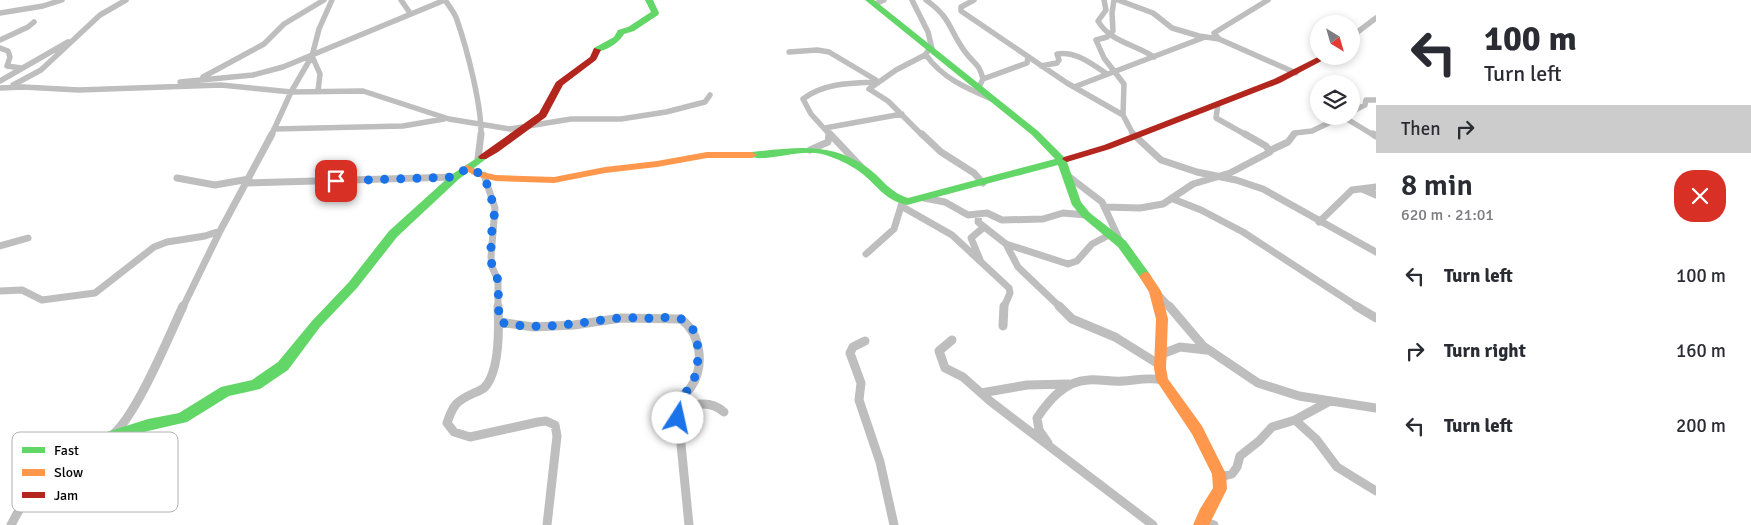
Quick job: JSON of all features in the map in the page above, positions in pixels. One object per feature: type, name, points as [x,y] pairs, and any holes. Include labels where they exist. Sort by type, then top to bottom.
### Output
[{"type":"street","points":[[0,13],[62,0]]},
{"type":"street","points":[[1,89],[21,82],[41,70],[106,11],[126,0]]},
{"type":"street","points":[[199,80],[264,44],[284,24],[324,0]]},
{"type":"street","points":[[115,432],[132,411],[220,231],[284,111],[291,92],[312,56],[319,29],[332,0]]},
{"type":"street","points":[[402,0],[410,14]]},
{"type":"street","points":[[1,89],[161,84],[237,76],[283,68],[445,0],[457,18],[473,82],[480,124],[480,152],[478,159]]},
{"type":"street","points":[[124,432],[148,424],[182,418],[226,391],[246,388],[266,379],[294,354],[316,324],[353,285],[393,234],[455,177],[546,112],[559,84],[593,58],[598,49],[616,39],[621,32],[631,30],[655,13],[649,0]]},
{"type":"street","points":[[912,0],[926,30],[932,37],[930,51],[939,70],[955,82],[996,100]]},
{"type":"street","points":[[926,0],[939,9],[946,17],[959,43],[980,67],[981,83]]},
{"type":"street","points":[[964,0],[957,8],[1074,88],[1123,115]]},
{"type":"street","points":[[963,12],[960,10],[961,7],[974,0]]},
{"type":"street","points":[[1104,0],[1106,10],[1098,23],[1109,35],[1144,50],[1154,57]]},
{"type":"street","points":[[1114,0],[1112,13],[1114,29],[1109,35],[1097,39],[1097,44],[1104,58],[1124,84],[1123,115],[1134,136],[1161,160],[1197,172],[1236,180],[1263,189],[1319,222],[1376,252]]},
{"type":"street","points":[[1118,0],[1153,13],[1172,28],[1219,39],[1296,73]]},
{"type":"street","points":[[1219,39],[1214,33],[1268,0]]},
{"type":"street","points":[[876,1],[930,51],[981,83],[996,100],[1035,133],[1062,161],[1076,203],[1086,215],[1122,244]]},
{"type":"street","points":[[1360,30],[1376,18]]},
{"type":"street","points":[[0,40],[28,27],[34,22]]},
{"type":"street","points":[[1074,88],[1115,70],[1205,37]]},
{"type":"street","points":[[0,81],[72,40]]},
{"type":"street","points":[[0,48],[8,51],[7,66],[21,68]]},
{"type":"street","points":[[789,52],[816,50],[828,52],[877,81]]},
{"type":"street","points":[[930,51],[877,81],[870,90],[888,101],[941,152],[974,173],[983,183]]},
{"type":"street","points":[[1041,66],[1057,63],[1059,60],[1057,54],[1066,53],[1086,61],[1107,74]]},
{"type":"street","points":[[312,56],[320,74],[318,91]]},
{"type":"street","points":[[981,83],[1027,63],[1028,57]]},
{"type":"street","points":[[902,203],[1062,161],[1218,104],[1296,73],[1311,65]]},
{"type":"street","points":[[205,85],[237,76]]},
{"type":"street","points":[[877,81],[838,85],[803,99],[827,130],[885,192],[952,235],[1010,291],[1004,304],[1002,326]]},
{"type":"street","points":[[39,88],[79,90],[205,85],[263,88],[291,92],[363,90],[449,119],[510,129],[571,119],[621,119],[666,112],[705,102],[710,95]]},
{"type":"street","points":[[1360,108],[1365,105],[1366,100],[1376,100]]},
{"type":"street","points":[[1218,104],[1216,118],[1271,150]]},
{"type":"street","points":[[827,130],[902,114]]},
{"type":"street","points":[[274,129],[403,126],[449,119]]},
{"type":"street","points":[[1105,207],[1140,208],[1163,204],[1193,184],[1230,173],[1268,153],[1288,142],[1295,133],[1312,131],[1324,125]]},
{"type":"street","points":[[1357,125],[1376,136]]},
{"type":"street","points":[[810,150],[828,142],[827,130]]},
{"type":"street","points":[[467,168],[484,175],[521,180],[554,180],[605,170],[707,155],[751,156],[810,150],[839,156],[865,171]]},
{"type":"street","points":[[484,175],[495,210],[491,237],[491,257],[492,267],[498,280],[499,346],[489,381],[483,388],[460,399],[452,407],[447,423],[454,432],[470,437],[538,422],[546,421],[554,425],[557,430],[557,436],[547,525]]},
{"type":"street","points":[[1068,176],[1102,202],[1122,244],[1155,290],[1197,341],[1209,351],[1249,377],[1283,392],[1376,408]]},
{"type":"street","points":[[177,178],[215,185],[248,181],[455,177]]},
{"type":"street","points":[[1319,222],[1349,192],[1376,187]]},
{"type":"street","points":[[1361,189],[1376,196]]},
{"type":"street","points":[[924,198],[945,202],[968,215],[987,213],[1001,220],[1043,219],[1063,213],[1086,215]]},
{"type":"street","points":[[1173,198],[1202,210],[1243,232],[1339,296],[1376,318]]},
{"type":"street","points":[[866,254],[894,229],[902,203]]},
{"type":"street","points":[[979,214],[978,222],[1006,244],[1071,264],[1077,261],[1092,244],[1111,234]]},
{"type":"street","points":[[981,262],[971,238],[984,227]]},
{"type":"street","points":[[0,291],[22,289],[36,299],[42,300],[95,293],[154,247],[167,242],[205,236],[220,231]]},
{"type":"street","points":[[0,246],[28,238]]},
{"type":"street","points":[[1006,244],[1018,267],[1067,316],[1082,325],[1115,337],[1161,359]]},
{"type":"street","points":[[1155,290],[1162,319],[1162,380],[1216,464],[1222,483],[1202,523],[1214,525]]},
{"type":"street","points":[[499,322],[533,327],[574,325],[621,318],[681,318],[692,328],[699,351],[692,384],[677,400],[689,525]]},
{"type":"street","points":[[952,340],[939,351],[945,368],[963,377],[980,393],[1152,525]]},
{"type":"street","points":[[866,341],[853,347],[850,353],[861,383],[859,400],[880,462],[894,525]]},
{"type":"street","points":[[1161,359],[1180,347],[1209,351]]},
{"type":"street","points":[[980,393],[1027,384],[1068,384],[1091,380],[1118,381],[1154,378],[1162,380]]},
{"type":"street","points":[[1054,450],[1039,430],[1037,418],[1046,405],[1068,384]]},
{"type":"street","points":[[1220,477],[1232,474],[1237,467],[1240,456],[1259,441],[1272,427],[1295,420],[1330,401]]},
{"type":"street","points":[[679,413],[686,407],[698,404],[717,406],[724,412]]},
{"type":"street","points":[[1295,420],[1316,439],[1337,467],[1376,491]]},
{"type":"street","points":[[11,525],[18,512]]},
{"type":"traffic: fast","points":[[597,50],[617,39],[621,32],[631,29],[655,13],[649,0]]},
{"type":"traffic: fast","points":[[869,0],[1035,133],[1062,161],[1076,203],[1086,215],[1122,244],[1145,276]]},
{"type":"traffic: fast","points":[[752,155],[802,150],[822,151],[845,159],[865,171],[891,196],[907,202],[1067,159]]},
{"type":"traffic: fast","points":[[125,432],[182,418],[226,391],[255,385],[283,366],[316,324],[353,285],[393,234],[455,177],[483,157]]},
{"type":"traffic: slow","points":[[467,168],[479,174],[496,178],[554,180],[605,170],[657,164],[707,155],[752,155]]},
{"type":"traffic: slow","points":[[1145,276],[1155,291],[1162,319],[1160,368],[1162,380],[1197,430],[1219,474],[1220,489],[1205,514],[1201,525]]},
{"type":"traffic: jam","points":[[483,157],[543,115],[559,84],[593,58],[597,50]]},
{"type":"traffic: jam","points":[[1067,159],[1107,147],[1277,81],[1310,64]]},
{"type":"route","points":[[336,181],[455,177],[467,168],[484,175],[495,210],[492,225],[491,257],[492,267],[498,280],[499,322],[522,327],[533,327],[574,325],[621,318],[681,318],[692,328],[698,345],[699,356],[690,389],[677,400],[678,418]]}]
